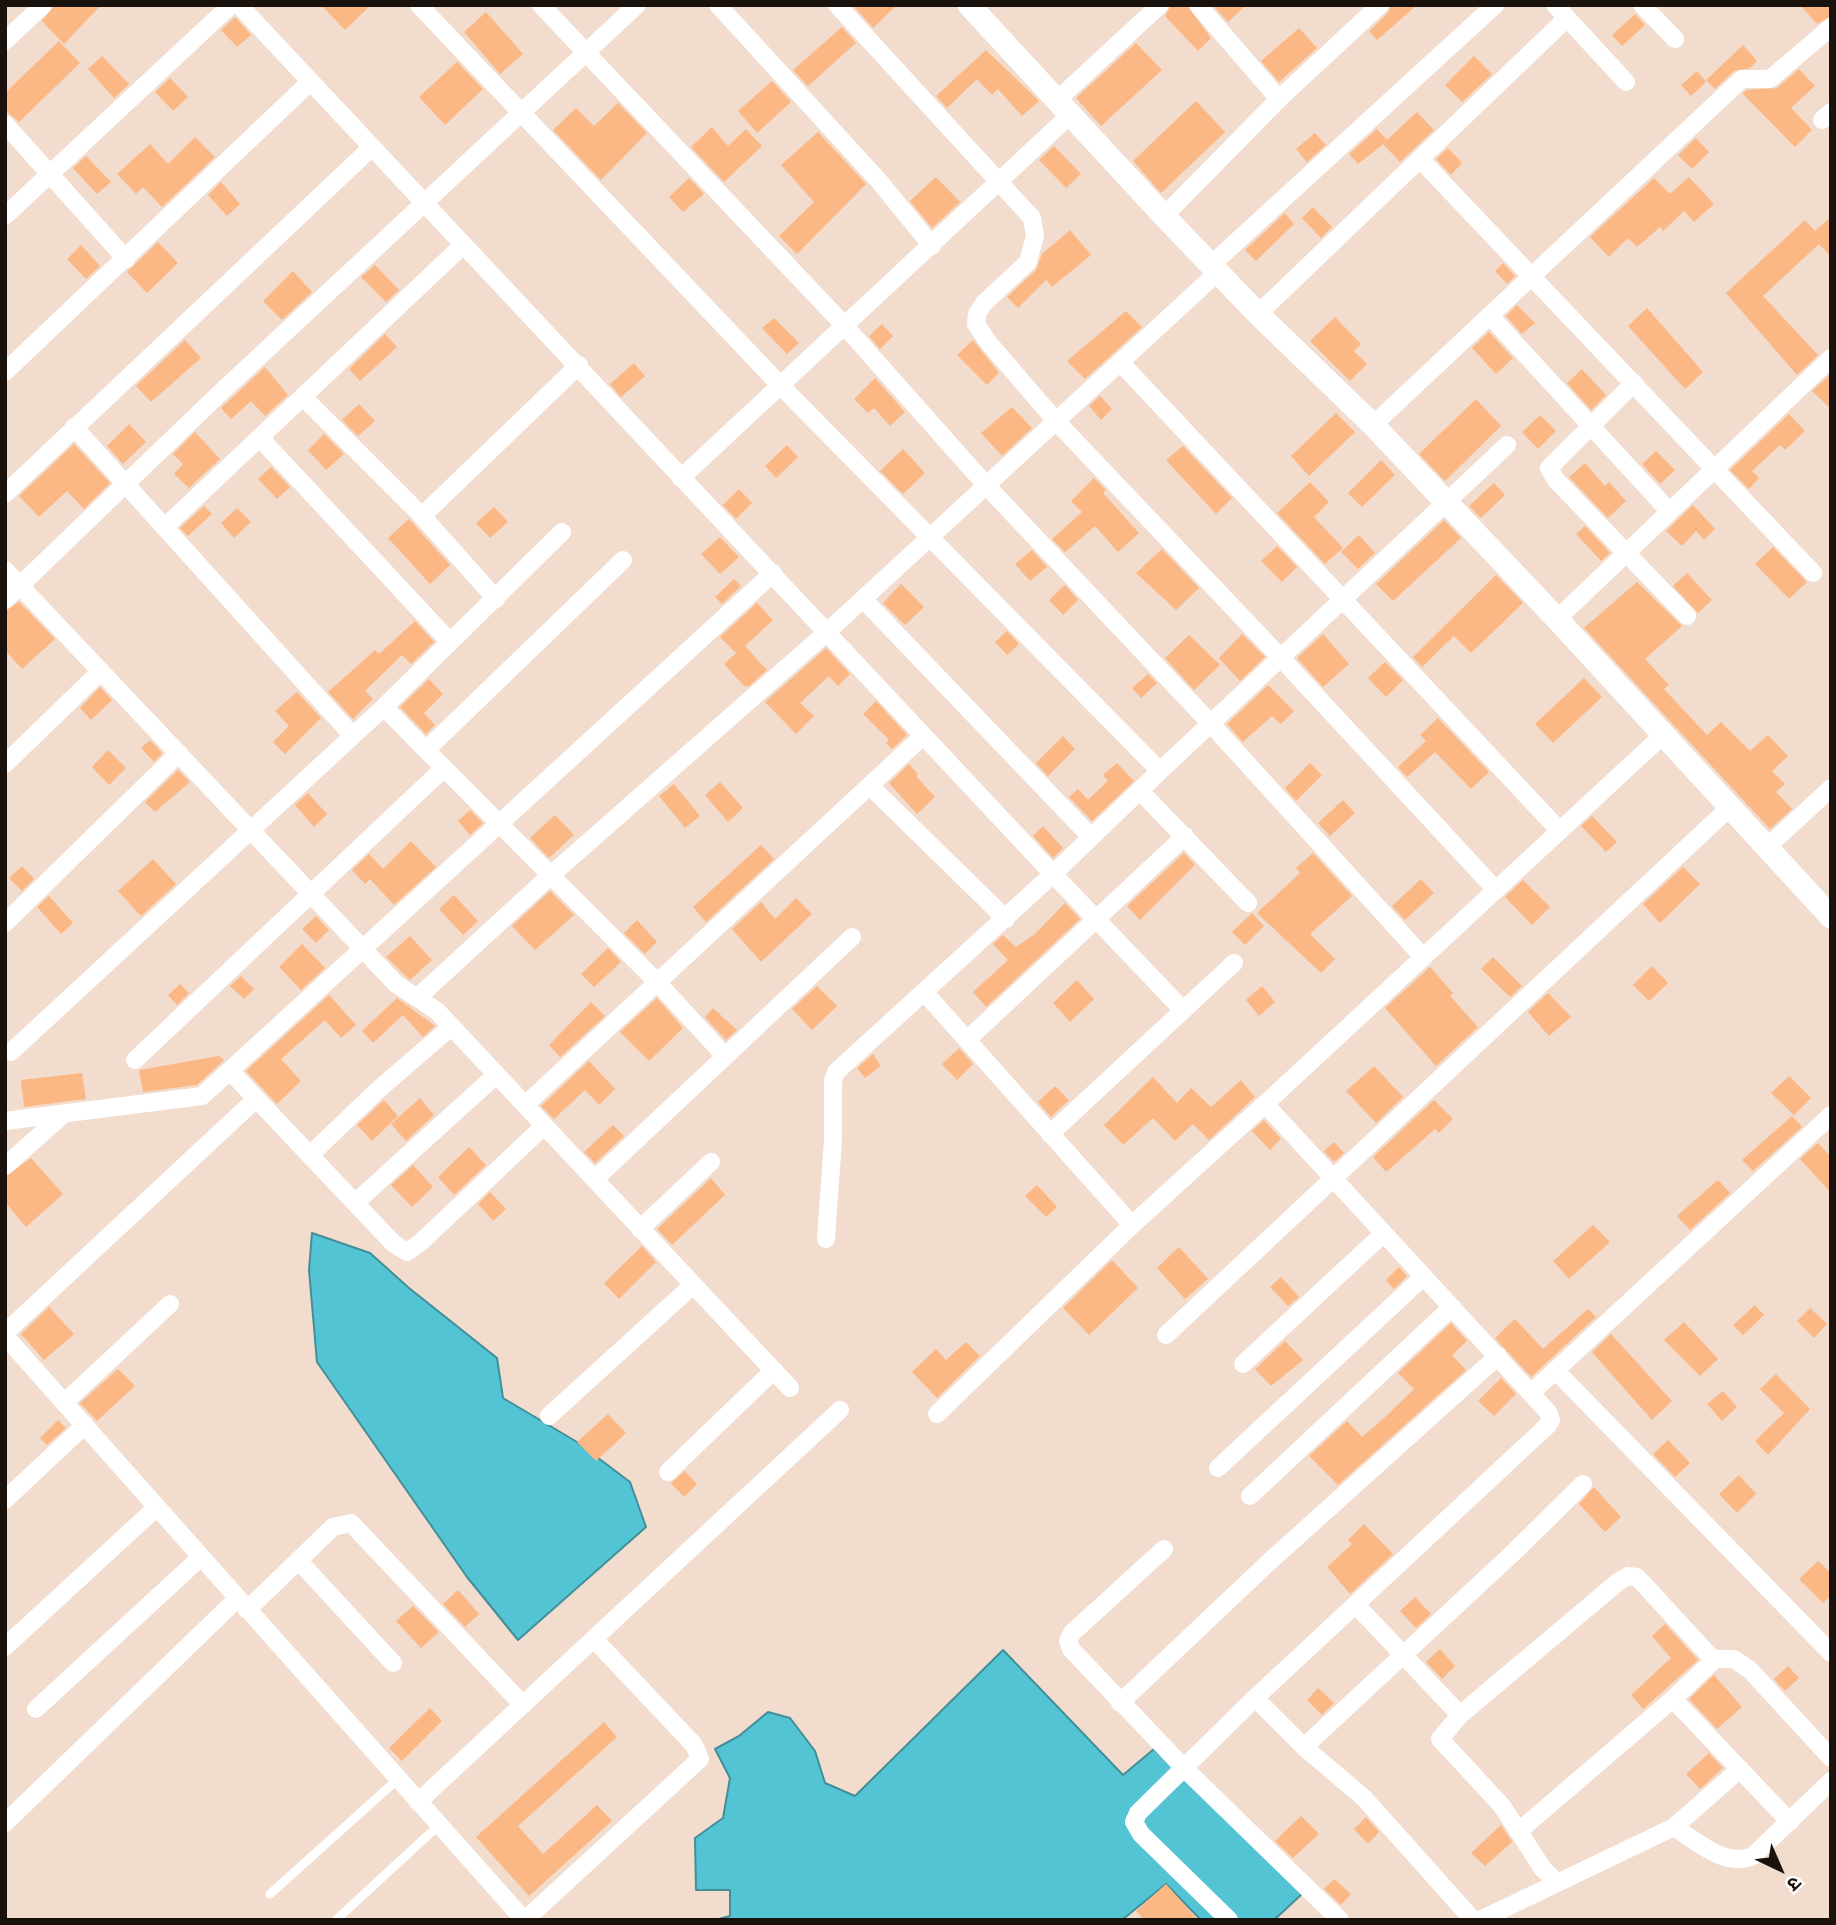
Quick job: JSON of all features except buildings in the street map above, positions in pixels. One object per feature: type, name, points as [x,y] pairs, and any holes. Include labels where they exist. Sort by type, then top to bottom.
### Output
[{"type":"street","points":[[5,41],[43,5]]},
{"type":"street","points":[[5,216],[231,5]]},
{"type":"street","points":[[239,5],[423,205],[579,365],[681,478],[1182,1009]]},
{"type":"street","points":[[419,5],[780,385],[1160,771]]},
{"type":"street","points":[[541,5],[843,324],[985,484],[1212,725],[1423,957]]},
{"type":"street","points":[[5,600],[637,5]]},
{"type":"street","points":[[718,5],[879,181],[932,246]]},
{"type":"street","points":[[836,5],[1032,218],[1035,236],[1028,262],[984,303],[977,314],[976,324],[988,342],[1055,420],[1496,890]]},
{"type":"street","points":[[969,5],[1258,314],[1373,425],[1447,502],[1831,917]]},
{"type":"street","points":[[681,478],[843,324],[1000,183],[1063,108],[1160,5]]},
{"type":"street","points":[[1198,5],[1279,99]]},
{"type":"street","points":[[1164,216],[1279,99],[1380,5]]},
{"type":"street","points":[[417,998],[551,875],[863,599],[1120,362],[1495,5]]},
{"type":"street","points":[[1642,5],[1675,39]]},
{"type":"street","points":[[1258,314],[1420,159],[1561,12],[1626,82]]},
{"type":"street","points":[[1373,425],[1742,79],[1770,79],[1831,27]]},
{"type":"street","points":[[5,372],[310,82]]},
{"type":"street","points":[[5,124],[126,259]]},
{"type":"street","points":[[5,494],[371,148]]},
{"type":"street","points":[[1420,159],[1813,573]]},
{"type":"street","points":[[165,527],[462,246]]},
{"type":"street","points":[[1491,317],[1670,511]]},
{"type":"street","points":[[1557,619],[1713,467],[1831,358]]},
{"type":"street","points":[[1120,362],[1560,831]]},
{"type":"street","points":[[422,516],[579,365]]},
{"type":"street","points":[[1634,383],[1553,461],[1551,474],[1687,617]]},
{"type":"street","points":[[304,398],[422,516],[496,599]]},
{"type":"street","points":[[74,427],[352,735]]},
{"type":"street","points":[[261,439],[449,641]]},
{"type":"street","points":[[826,1239],[833,1140],[833,1081],[836,1072],[1006,919],[1507,445]]},
{"type":"street","points":[[11,1052],[384,708],[562,532]]},
{"type":"street","points":[[426,750],[623,560]]},
{"type":"street","points":[[5,569],[362,949],[403,991],[429,1004],[790,1388]]},
{"type":"street","points":[[5,1121],[202,1096],[773,573]]},
{"type":"street","points":[[863,599],[1091,837]]},
{"type":"street","points":[[5,764],[101,671]]},
{"type":"street","points":[[384,708],[657,982],[724,1055]]},
{"type":"street","points":[[525,1105],[923,736]]},
{"type":"street","points":[[937,1414],[1132,1225],[1663,736]]},
{"type":"street","points":[[5,923],[178,753]]},
{"type":"street","points":[[135,1060],[443,769]]},
{"type":"street","points":[[870,786],[1006,919]]},
{"type":"street","points":[[1766,848],[1831,788]]},
{"type":"street","points":[[1140,791],[1248,904]]},
{"type":"street","points":[[1166,1335],[1730,808]]},
{"type":"street","points":[[967,1040],[1185,836]]},
{"type":"street","points":[[594,1180],[852,937]]},
{"type":"street","points":[[1050,1134],[1234,962]]},
{"type":"street","points":[[925,993],[1132,1225]]},
{"type":"street","points":[[311,1154],[379,1089],[451,1027]]},
{"type":"street","points":[[231,1072],[393,1243],[407,1252],[421,1242],[544,1126]]},
{"type":"street","points":[[356,1202],[496,1075]]},
{"type":"street","points":[[256,1098],[5,1335],[525,1920],[700,1759],[694,1745],[594,1639]]},
{"type":"street","points":[[1230,1920],[1141,1834],[1134,1822],[1145,1805],[1183,1767],[1357,1606],[1551,1420],[1548,1412],[1498,1356],[1265,1104]]},
{"type":"street","points":[[5,1166],[65,1113]]},
{"type":"street","points":[[1531,1394],[1831,1115]]},
{"type":"street","points":[[640,1229],[711,1162]]},
{"type":"street","points":[[1242,1364],[1383,1234]]},
{"type":"street","points":[[1218,1468],[1423,1277]]},
{"type":"street","points":[[549,1416],[693,1284]]},
{"type":"street","points":[[64,1403],[170,1304]]},
{"type":"street","points":[[1250,1496],[1452,1307]]},
{"type":"street","points":[[1120,1703],[1269,1562],[1498,1356]]},
{"type":"street","points":[[668,1472],[774,1370]]},
{"type":"street","points":[[1556,1371],[1831,1653]]},
{"type":"street","points":[[418,1802],[840,1410]]},
{"type":"street","points":[[5,1500],[85,1425]]},
{"type":"street","points":[[1304,1746],[1401,1653],[1513,1553],[1583,1484]]},
{"type":"street","points":[[5,1647],[156,1507]]},
{"type":"street","points":[[5,1823],[242,1604],[298,1560],[333,1527],[351,1523],[523,1705]]},
{"type":"street","points":[[1164,1549],[1079,1626],[1068,1641],[1071,1649],[1183,1767],[1339,1920]]},
{"type":"street","points":[[36,1709],[201,1558]]},
{"type":"street","points":[[298,1560],[393,1663]]},
{"type":"street","points":[[1557,1882],[1543,1869],[1502,1806],[1440,1739],[1460,1715],[1628,1576],[1637,1577],[1643,1582],[1716,1659]]},
{"type":"street","points":[[1357,1606],[1460,1715]]},
{"type":"street","points":[[1518,1831],[1716,1659],[1734,1659],[1750,1670],[1831,1758]]},
{"type":"street","points":[[1255,1698],[1304,1746],[1364,1798],[1473,1920]]},
{"type":"street","points":[[1673,1699],[1790,1822]]},
{"type":"street","points":[[1480,1920],[1674,1828],[1740,1769]]},
{"type":"street","points":[[1674,1828],[1731,1861],[1753,1856],[1831,1781]]},
{"type":"lane","points":[[270,1894],[398,1779]]},
{"type":"lane","points":[[336,1920],[439,1825]]},
{"type":"water","points":[[312,1233],[370,1253],[409,1288],[497,1358],[503,1398],[577,1442],[630,1482],[646,1527],[518,1640],[467,1577],[317,1362],[309,1270]]},
{"type":"water","points":[[1003,1650],[1123,1775],[1154,1749],[1302,1894],[1274,1920],[1201,1920],[1166,1884],[1122,1920],[715,1920],[730,1916],[730,1890],[696,1890],[695,1838],[723,1818],[730,1778],[715,1749],[739,1736],[768,1712],[790,1718],[815,1751],[825,1783],[855,1796]]}]
